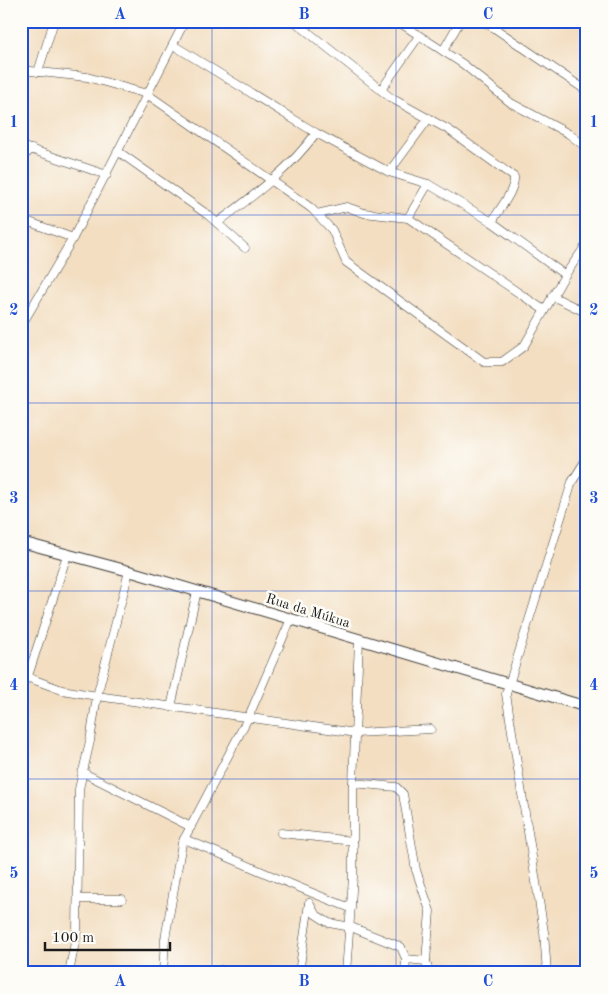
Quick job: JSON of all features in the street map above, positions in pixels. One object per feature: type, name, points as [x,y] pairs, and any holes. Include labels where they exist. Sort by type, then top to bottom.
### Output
[{"type":"street","points":[[38,72],[54,21]]},
{"type":"street","points":[[21,326],[73,238],[120,152],[147,94],[185,21]]},
{"type":"street","points":[[294,21],[391,98],[449,130],[514,177],[511,188],[492,222]]},
{"type":"street","points":[[397,21],[463,64],[511,103],[569,134],[587,148]]},
{"type":"street","points":[[443,51],[460,21]]},
{"type":"street","points":[[484,21],[587,91]]},
{"type":"street","points":[[380,90],[419,36]]},
{"type":"street","points":[[173,45],[316,133],[389,172],[428,184],[492,222],[565,274]]},
{"type":"street","points":[[21,70],[87,78],[147,94],[273,181],[317,214],[332,230],[346,262],[484,362],[497,364],[517,353],[524,346],[565,274],[587,244]]},
{"type":"street","points":[[389,172],[429,118]]},
{"type":"street","points":[[217,223],[273,181],[296,158],[316,133]]},
{"type":"street","points":[[21,146],[107,175]]},
{"type":"street","points":[[21,158],[32,149]]},
{"type":"street","points":[[120,152],[217,223],[246,248]]},
{"type":"street","points":[[408,218],[428,184]]},
{"type":"street","points":[[317,214],[347,207],[364,213],[408,218],[544,310]]},
{"type":"street","points":[[21,218],[73,238]]},
{"type":"street","points":[[552,296],[587,314]]},
{"type":"street","points":[[547,973],[538,887],[507,706],[507,685],[572,482],[587,458]]},
{"type":"street","name":"Rua da Múkua","points":[[21,542],[129,571],[587,708]]},
{"type":"street","points":[[67,554],[24,677],[62,690],[97,696],[356,733],[431,729]]},
{"type":"street","points":[[69,973],[77,932],[78,801],[82,772],[90,742],[97,696],[129,571]]},
{"type":"street","points":[[171,706],[197,592]]},
{"type":"street","points":[[162,973],[169,912],[178,858],[184,839],[248,718],[291,619]]},
{"type":"street","points":[[346,973],[350,927],[353,783],[359,641]]},
{"type":"street","points":[[82,772],[191,827]]},
{"type":"street","points":[[353,783],[396,787],[403,794],[416,870],[430,911],[426,961],[429,973]]},
{"type":"street","points":[[281,833],[353,841]]},
{"type":"street","points":[[184,839],[269,873],[284,883],[350,908]]},
{"type":"street","points":[[21,856],[21,941]]},
{"type":"street","points":[[299,973],[309,892]]},
{"type":"street","points":[[78,899],[122,899]]},
{"type":"street","points":[[309,903],[321,918],[329,923],[350,927],[401,946],[406,959],[405,973]]},
{"type":"street","points":[[406,959],[426,961]]}]
